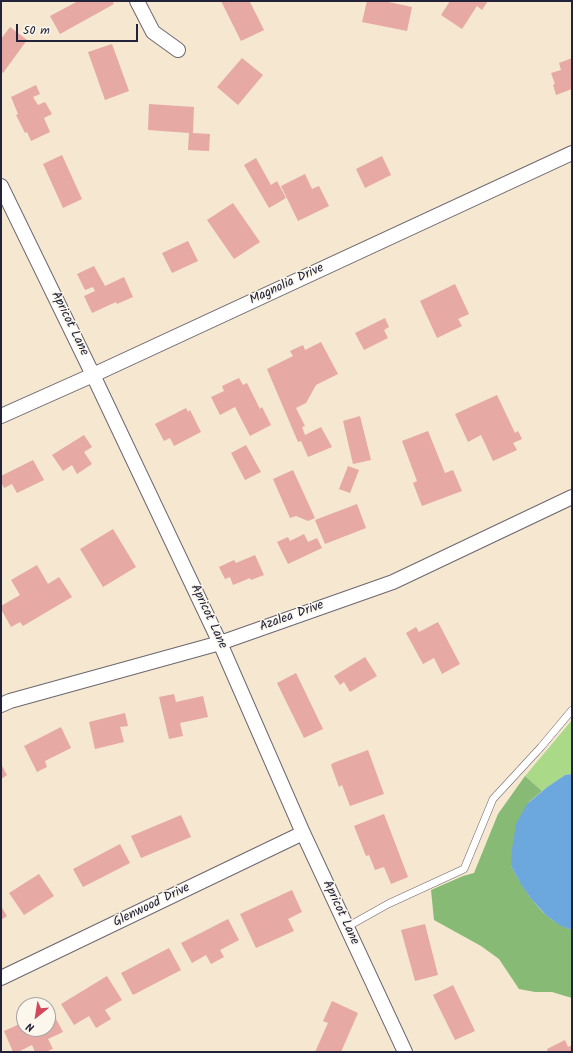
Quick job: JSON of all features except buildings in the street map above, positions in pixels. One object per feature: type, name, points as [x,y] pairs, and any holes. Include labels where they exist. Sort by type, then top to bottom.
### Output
[{"type":"street","points":[[137,1],[153,32],[178,50]]},
{"type":"street","name":"Magnolia Drive","points":[[1,416],[93,375],[572,153]]},
{"type":"street","name":"Apricot Lane","points":[[1,186],[93,375],[220,643],[303,833],[405,1052]]},
{"type":"street","name":"Azalea Drive","points":[[1,705],[10,701],[220,643],[393,582],[572,497]]},
{"type":"street","name":"Glenwood Drive","points":[[1,978],[303,833]]},
{"type":"lane","points":[[346,927],[388,904],[464,869],[493,799],[541,747],[572,710]]},
{"type":"green space","points":[[572,720],[572,774],[565,775],[542,791],[525,776]]},
{"type":"green space","points":[[525,776],[542,791],[529,802],[511,866],[522,886],[543,912],[561,925],[572,930],[572,998],[552,992],[535,992],[519,989],[499,959],[481,946],[434,920],[431,890],[463,876],[474,873],[498,814]]},
{"type":"water","points":[[572,774],[572,930],[561,926],[547,916],[532,900],[511,866],[516,824],[527,804],[565,775]]}]
